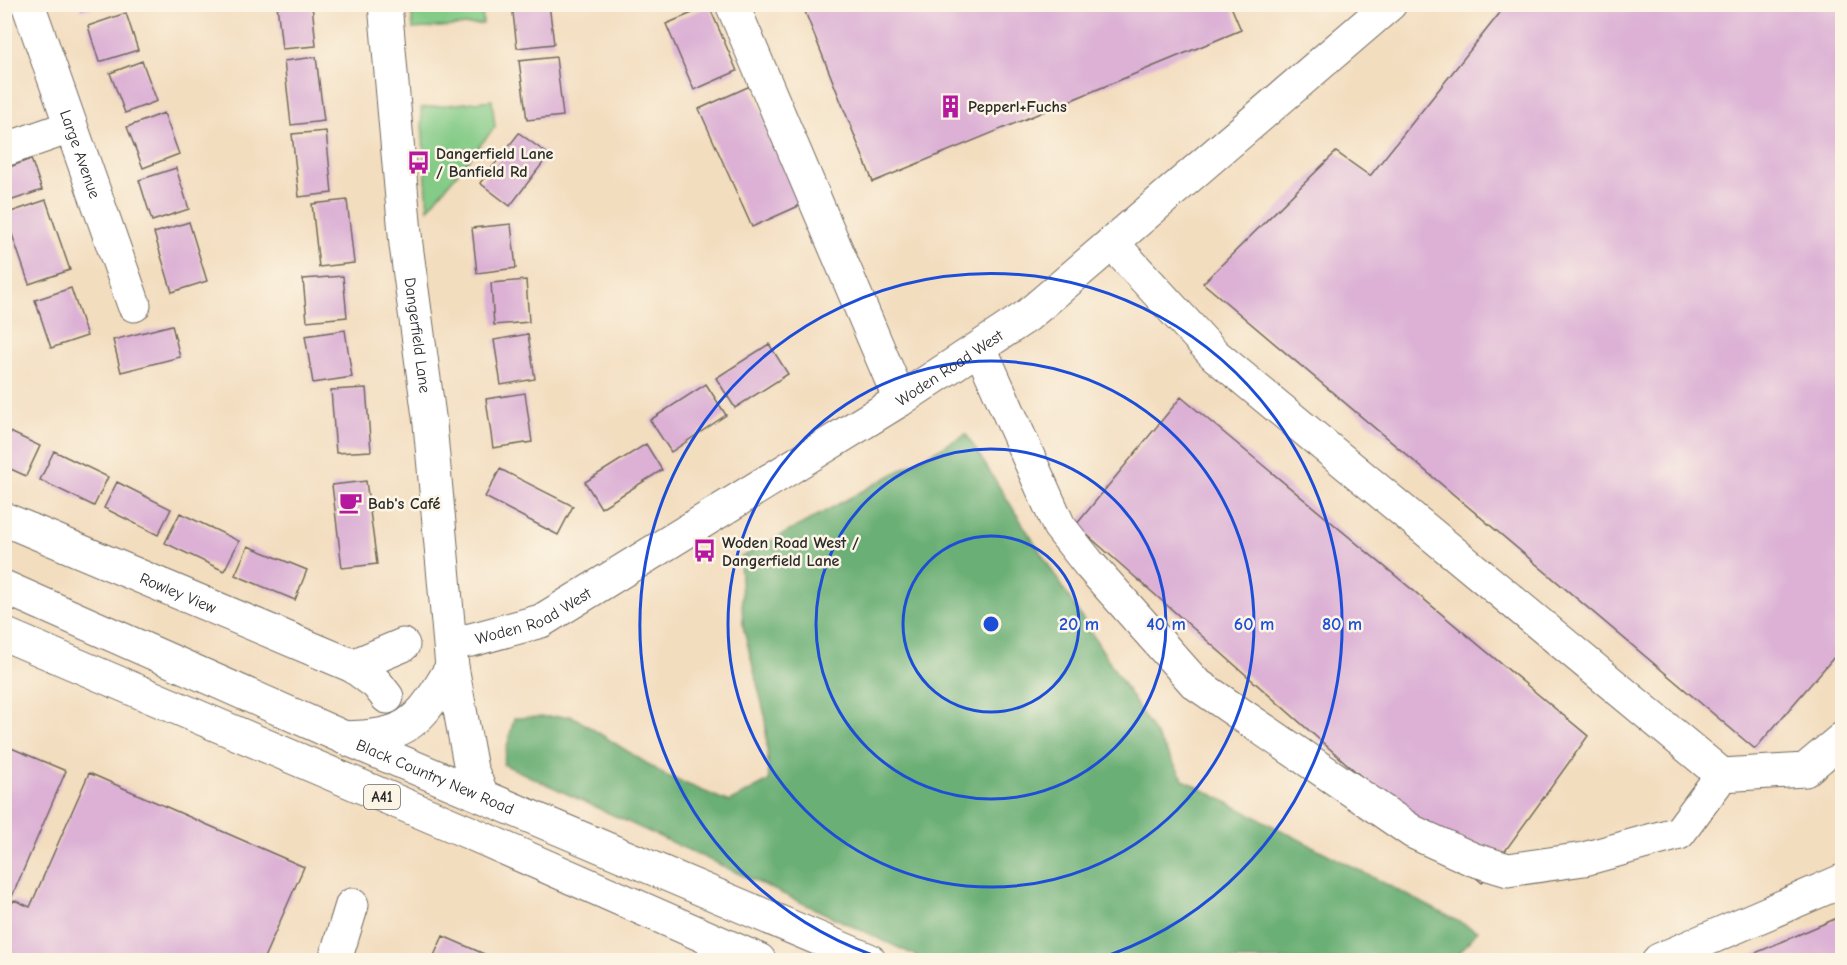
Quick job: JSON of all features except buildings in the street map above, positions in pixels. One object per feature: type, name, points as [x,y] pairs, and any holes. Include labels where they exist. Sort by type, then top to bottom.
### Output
[{"type":"main road","name":"Large Avenue","points":[[28,4],[134,305]]},
{"type":"main road","name":"Dangerfield Lane","points":[[385,4],[406,245],[430,424],[452,654],[471,769],[482,795]]},
{"type":"main road","points":[[732,4],[900,400]]},
{"type":"main road","name":"Woden Road West","points":[[452,654],[471,640],[541,621],[900,400],[1027,316],[1390,4]]},
{"type":"main road","points":[[4,150],[70,127]]},
{"type":"main road","points":[[1112,243],[1215,355],[1722,775],[1805,770],[1842,739]]},
{"type":"main road","points":[[980,348],[1059,526],[1179,666],[1195,683],[1413,832],[1472,859],[1508,870],[1584,859],[1679,833],[1722,775]]},
{"type":"main road","name":"Rowley View","points":[[4,519],[353,666],[377,684],[387,697]]},
{"type":"main road","name":"Black Country New Road","points":[[4,587],[345,738],[868,960]]},
{"type":"main road","name":"A41","points":[[4,634],[468,832],[759,960]]},
{"type":"main road","points":[[353,666],[403,645]]},
{"type":"main road","points":[[345,738],[390,733],[416,717],[428,706],[452,654]]},
{"type":"main road","points":[[1659,960],[1842,881]]},
{"type":"main road","points":[[335,960],[352,905]]},
{"type":"green space","points":[[411,5],[482,5],[483,24],[413,29]]},
{"type":"green space","points":[[492,100],[495,127],[428,209],[421,108]]},
{"type":"green space","points":[[966,434],[1184,780],[1477,931],[1454,960],[925,960],[503,764],[514,718],[572,716],[665,775],[729,802],[769,781],[765,716],[743,626],[740,558]]},
{"type":"place","name":"Pepperl+Fuchs","points":[[950,106]]},
{"type":"place","name":"Dangerfield Lane / Banfield Rd","points":[[418,162]]},
{"type":"place","name":"Bab's Café","points":[[350,503]]},
{"type":"place","name":"Woden Road West / Dangerfield Lane","points":[[704,551]]}]
